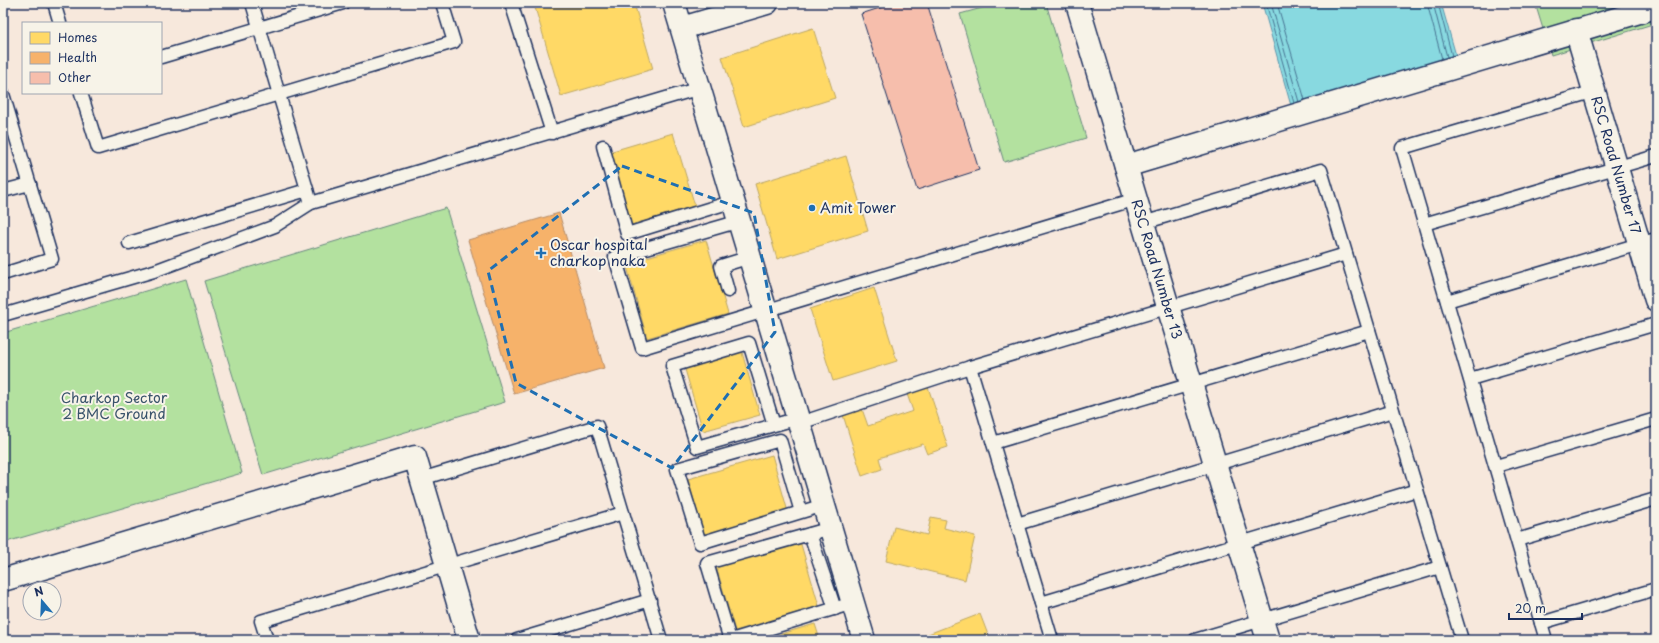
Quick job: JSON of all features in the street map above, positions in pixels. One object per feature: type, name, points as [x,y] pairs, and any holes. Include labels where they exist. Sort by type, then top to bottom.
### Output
[{"type":"street","points":[[674,3],[800,420],[831,528],[848,608],[864,640]]},
{"type":"street","points":[[682,28],[767,3]]},
{"type":"street","points":[[1077,3],[1136,199]]},
{"type":"street","points":[[1126,166],[1656,7]]},
{"type":"street","name":"RSC Road Number 17","points":[[1576,30],[1617,168],[1648,241],[1656,300]]},
{"type":"street","name":"RSC Road Number 13","points":[[1136,199],[1265,630]]},
{"type":"street","points":[[3,580],[415,456],[469,640]]},
{"type":"lane","points":[[54,3],[60,22]]},
{"type":"lane","points":[[252,3],[311,203]]},
{"type":"lane","points":[[162,57],[343,3]]},
{"type":"lane","points":[[81,94],[98,148],[454,42],[442,3]]},
{"type":"lane","points":[[511,3],[552,133]]},
{"type":"lane","points":[[3,315],[154,271],[275,226],[311,203],[700,88]]},
{"type":"lane","points":[[1546,640],[1402,148],[1595,91]]},
{"type":"lane","points":[[3,274],[52,259],[4,99]]},
{"type":"lane","points":[[602,146],[627,234],[737,211]]},
{"type":"lane","points":[[1424,224],[1656,156]]},
{"type":"lane","points":[[1143,223],[1321,170],[1462,640]]},
{"type":"lane","points":[[3,192],[30,184]]},
{"type":"lane","points":[[130,243],[307,190]]},
{"type":"lane","name":"RSC Road Number 13","points":[[737,211],[615,257],[642,348],[1136,199]]},
{"type":"lane","points":[[1447,300],[1648,241]]},
{"type":"lane","points":[[774,425],[749,343],[672,366],[697,447],[774,425],[800,420],[970,367],[1346,254]]},
{"type":"lane","points":[[728,291],[721,266],[750,257]]},
{"type":"lane","points":[[1470,379],[1656,324]]},
{"type":"lane","points":[[993,443],[1369,331]]},
{"type":"lane","points":[[970,367],[1052,640]]},
{"type":"lane","points":[[1017,524],[1393,412]]},
{"type":"lane","points":[[1496,466],[1656,419]]},
{"type":"lane","points":[[421,479],[597,426],[661,640]]},
{"type":"lane","points":[[801,512],[780,440],[677,469],[700,543],[824,505]]},
{"type":"lane","points":[[1041,603],[1417,490]]},
{"type":"lane","points":[[1517,540],[1656,499]]},
{"type":"lane","points":[[267,640],[261,621],[623,512]]},
{"type":"lane","points":[[831,528],[707,563],[731,640],[848,608]]},
{"type":"lane","points":[[810,534],[848,608]]},
{"type":"lane","points":[[1195,640],[1265,630],[1440,566]]},
{"type":"lane","points":[[1541,623],[1656,589]]},
{"type":"lane","points":[[517,640],[650,600]]},
{"type":"lane","points":[[747,640],[848,608]]},
{"type":"highlighted area","points":[[622,166],[754,213],[775,332],[672,468],[516,383],[488,271]]},
{"type":"green space","points":[[1000,3],[1046,3],[1086,138],[1004,162],[960,14]]},
{"type":"green space","points":[[1535,3],[1656,3],[1656,23],[1551,55]]},
{"type":"green space","points":[[446,208],[505,402],[263,475],[204,281]]},
{"type":"green space","name":"Charkop Sector 2 BMC Ground","points":[[186,279],[242,473],[3,543],[3,333]]},
{"type":"water","points":[[1262,3],[1441,3],[1461,73],[1295,120]]},
{"type":"building: Homes","points":[[634,3],[653,69],[561,96],[534,4]]},
{"type":"building: Homes","points":[[813,28],[835,98],[744,127],[722,57]]},
{"type":"building: Homes","points":[[673,133],[695,206],[631,225],[609,152]]},
{"type":"building: Homes","name":"Amit Tower","points":[[846,156],[868,231],[777,259],[755,184]]},
{"type":"building: Homes","points":[[706,240],[728,314],[647,338],[626,263]]},
{"type":"building: Homes","points":[[874,288],[897,361],[833,381],[810,309]]},
{"type":"building: Homes","points":[[741,349],[760,415],[703,431],[684,366]]},
{"type":"building: Homes","points":[[928,387],[948,447],[927,454],[923,444],[879,458],[882,469],[862,476],[843,415],[862,409],[868,426],[913,411],[907,394]]},
{"type":"building: Homes","points":[[772,455],[788,512],[704,536],[688,479]]},
{"type":"building: Homes","points":[[931,517],[946,520],[944,528],[975,536],[965,580],[886,561],[894,527],[927,535]]},
{"type":"building: Homes","points":[[800,541],[819,606],[735,631],[716,566]]},
{"type":"building: Homes","points":[[980,614],[990,640],[925,640],[923,636]]},
{"type":"building: Homes","points":[[815,624],[820,640],[760,640]]},
{"type":"building: Health","points":[[559,213],[604,368],[514,394],[468,240]]},
{"type":"building: Other","points":[[895,3],[927,3],[979,170],[917,190],[861,14]]},
{"type":"place","name":"Amit Tower","points":[[812,208]]},
{"type":"place","name":"Oscar hospital charkop naka","points":[[541,253]]}]
